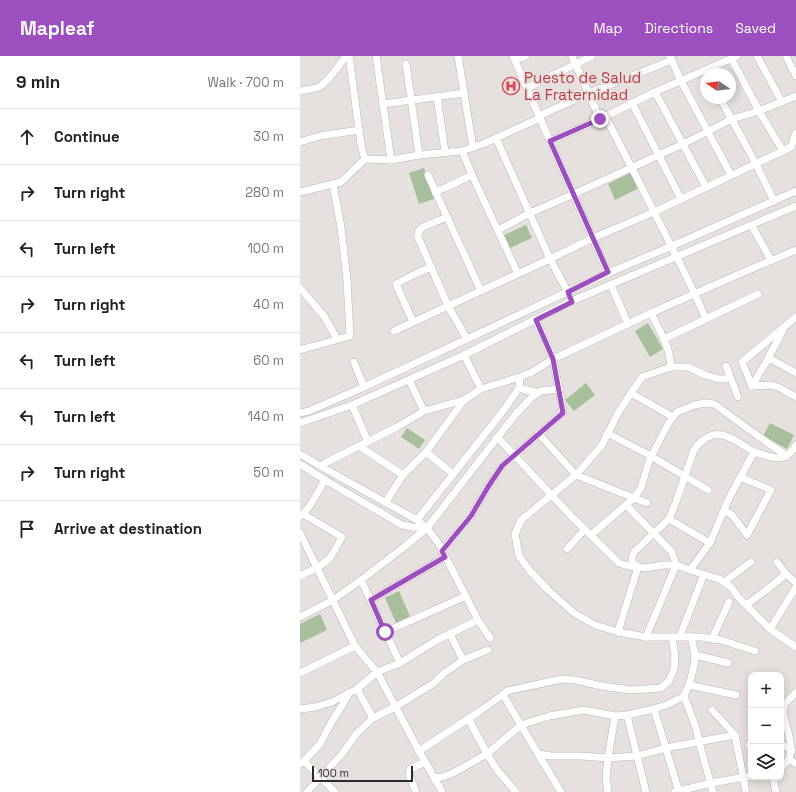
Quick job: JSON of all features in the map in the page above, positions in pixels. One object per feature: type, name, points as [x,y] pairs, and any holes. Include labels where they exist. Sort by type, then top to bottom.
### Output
[{"type":"street","points":[[300,91],[319,86],[348,56]]},
{"type":"street","points":[[348,56],[362,150],[365,159]]},
{"type":"street","points":[[376,56],[391,160]]},
{"type":"street","points":[[458,56],[473,148]]},
{"type":"street","points":[[526,56],[514,58],[608,272]]},
{"type":"street","points":[[572,56],[588,93],[632,166],[695,293],[706,319]]},
{"type":"street","points":[[527,88],[592,56]]},
{"type":"street","points":[[757,56],[782,102]]},
{"type":"street","points":[[786,56],[796,76]]},
{"type":"street","points":[[713,68],[734,57],[758,111],[783,150]]},
{"type":"street","points":[[300,192],[341,182],[365,159],[391,160],[418,155],[462,151],[473,148],[588,93],[671,58],[681,81],[730,176]]},
{"type":"street","points":[[406,64],[418,155]]},
{"type":"street","points":[[550,141],[603,118],[655,92],[700,74]]},
{"type":"street","points":[[655,92],[706,187]]},
{"type":"street","points":[[383,104],[464,93]]},
{"type":"street","points":[[437,96],[445,152]]},
{"type":"street","points":[[498,230],[530,213],[683,144],[732,119],[758,111],[796,96]]},
{"type":"street","points":[[632,103],[681,199]]},
{"type":"street","points":[[723,104],[774,201]]},
{"type":"street","points":[[300,142],[320,136],[359,130]]},
{"type":"street","points":[[394,331],[593,238],[654,212],[791,147],[796,133]]},
{"type":"street","points":[[496,138],[550,259],[572,302]]},
{"type":"street","points":[[462,151],[518,274]]},
{"type":"street","points":[[428,175],[481,291]]},
{"type":"street","points":[[435,192],[472,175]]},
{"type":"street","points":[[300,350],[350,336],[347,280],[341,227],[333,184]]},
{"type":"street","points":[[300,413],[309,411],[364,387],[608,272],[672,246],[796,191]]},
{"type":"street","points":[[300,424],[352,405],[409,380],[572,302],[796,206]]},
{"type":"street","points":[[448,217],[423,228],[418,232],[418,237],[448,306],[467,339]]},
{"type":"street","points":[[752,226],[771,260]]},
{"type":"street","points":[[320,466],[397,427],[424,411],[464,400],[480,389],[532,372],[553,359],[651,313],[796,250]]},
{"type":"street","points":[[413,322],[396,284],[431,267]]},
{"type":"street","points":[[611,285],[628,324]]},
{"type":"street","points":[[300,288],[324,316],[337,340]]},
{"type":"street","points":[[664,339],[758,294]]},
{"type":"street","points":[[651,313],[664,339],[669,353],[671,367]]},
{"type":"street","points":[[752,386],[742,362],[796,317]]},
{"type":"street","points":[[371,600],[444,554],[471,516],[502,466],[563,413],[553,359],[536,320]]},
{"type":"street","points":[[752,386],[785,326]]},
{"type":"street","points":[[464,355],[480,389]]},
{"type":"street","points":[[768,358],[795,370]]},
{"type":"street","points":[[354,362],[364,387]]},
{"type":"street","points":[[726,366],[738,397]]},
{"type":"street","points":[[730,377],[724,380],[705,375],[688,367],[671,367],[642,378],[630,393],[618,413],[602,445],[576,475],[521,520],[515,534],[519,556],[530,571],[548,590],[574,613],[596,625],[618,632],[646,637],[690,636],[721,640],[755,651]]},
{"type":"street","points":[[417,520],[503,411],[519,388],[520,377]]},
{"type":"street","points":[[409,380],[424,411]]},
{"type":"street","points":[[752,386],[771,385],[780,388],[796,398]]},
{"type":"street","points":[[519,388],[538,394]]},
{"type":"street","points":[[300,617],[333,600],[427,528],[514,415],[531,398],[541,391],[559,389]]},
{"type":"street","points":[[630,393],[673,417]]},
{"type":"street","points":[[385,503],[403,475],[426,452],[464,400]]},
{"type":"street","points":[[591,535],[634,498],[641,488],[651,456],[668,424],[677,412],[705,402],[714,404],[787,456]]},
{"type":"street","points":[[352,405],[368,442]]},
{"type":"street","points":[[607,433],[651,456],[708,490]]},
{"type":"street","points":[[539,434],[576,475],[647,503]]},
{"type":"street","points":[[638,567],[632,563],[634,552],[669,519],[697,445],[714,434],[723,435],[754,452],[770,457],[782,458],[787,456],[796,445]]},
{"type":"street","points":[[497,437],[619,563],[628,566],[645,568],[676,565],[719,579],[731,587],[739,598],[770,629],[796,647]]},
{"type":"street","points":[[359,446],[403,475]]},
{"type":"street","points":[[426,452],[453,474]]},
{"type":"street","points":[[690,570],[710,543],[729,498],[754,452]]},
{"type":"street","points":[[300,454],[417,520],[427,528],[444,554],[478,620],[490,638]]},
{"type":"street","points":[[300,464],[402,525],[427,528]]},
{"type":"street","points":[[724,510],[732,515],[747,535],[771,490],[740,477]]},
{"type":"street","points":[[300,576],[317,568],[330,558],[342,537],[302,516],[325,480]]},
{"type":"street","points":[[626,505],[672,552],[676,565],[646,637]]},
{"type":"street","points":[[669,519],[710,543]]},
{"type":"street","points":[[567,549],[585,529]]},
{"type":"street","points":[[300,532],[355,646],[377,672],[442,792]]},
{"type":"street","points":[[724,582],[751,562]]},
{"type":"street","points":[[777,562],[786,574],[796,583]]},
{"type":"street","points":[[618,632],[638,567]]},
{"type":"street","points":[[680,636],[704,574]]},
{"type":"street","points":[[746,605],[786,574]]},
{"type":"street","points":[[361,580],[400,663]]},
{"type":"street","points":[[770,629],[796,587]]},
{"type":"street","points":[[385,632],[466,596]]},
{"type":"street","points":[[712,639],[729,602]]},
{"type":"street","points":[[300,709],[315,707],[332,702],[350,693],[377,672],[400,663],[437,640],[478,620]]},
{"type":"street","points":[[450,634],[463,660]]},
{"type":"street","points":[[434,778],[453,773],[487,754],[521,725],[549,716],[584,710],[615,716],[627,715],[669,704],[684,696],[689,685],[694,666],[695,655],[690,636]]},
{"type":"street","points":[[419,751],[507,691],[562,679],[630,690],[661,688],[669,681],[674,669],[675,655],[672,637]]},
{"type":"street","points":[[300,673],[355,646]]},
{"type":"street","points":[[307,792],[342,754],[357,733],[373,718],[395,707],[434,683],[443,674],[463,660],[488,650]]},
{"type":"street","points":[[695,655],[728,663]]},
{"type":"street","points":[[689,685],[736,696]]},
{"type":"street","points":[[357,689],[373,718]]},
{"type":"street","points":[[784,765],[789,759],[794,741],[784,712],[785,705],[796,692]]},
{"type":"street","points":[[334,792],[321,778],[302,762],[320,744],[332,721],[350,693]]},
{"type":"street","points":[[504,694],[561,792]]},
{"type":"street","points":[[684,696],[694,722],[713,792]]},
{"type":"street","points":[[654,709],[677,792],[711,783],[747,777]]},
{"type":"street","points":[[712,710],[735,735],[747,777],[746,792]]},
{"type":"street","points":[[627,715],[646,792]]},
{"type":"street","points":[[608,792],[606,777],[615,716]]},
{"type":"street","points":[[468,718],[498,771],[516,792]]},
{"type":"street","points":[[538,754],[608,758],[637,756],[666,748],[735,735]]},
{"type":"street","points":[[784,746],[792,750]]},
{"type":"street","points":[[789,759],[796,764]]},
{"type":"street","points":[[416,792],[409,775],[410,769],[425,762]]},
{"type":"street","points":[[774,780],[776,792]]},
{"type":"green space","points":[[424,168],[434,199],[419,204],[409,173]]},
{"type":"green space","points":[[632,172],[639,188],[615,200],[608,184]]},
{"type":"green space","points":[[526,225],[532,238],[510,248],[504,235]]},
{"type":"green space","points":[[648,323],[663,349],[650,357],[635,331]]},
{"type":"green space","points":[[586,383],[595,395],[574,411],[565,400]]},
{"type":"green space","points":[[770,423],[794,435],[787,449],[763,436]]},
{"type":"green space","points":[[407,428],[425,440],[419,449],[401,437]]},
{"type":"green space","points":[[399,591],[410,616],[396,623],[385,598]]},
{"type":"green space","points":[[320,614],[327,630],[300,643],[300,624]]},
{"type":"place","name":"Puesto de Salud La Fraternidad","points":[[511,86]]},
{"type":"route","points":[[385,632],[371,600],[445,557],[442,551],[471,516],[502,466],[563,413],[553,359],[536,320],[572,302],[568,292],[608,272],[550,141],[600,119]]}]
